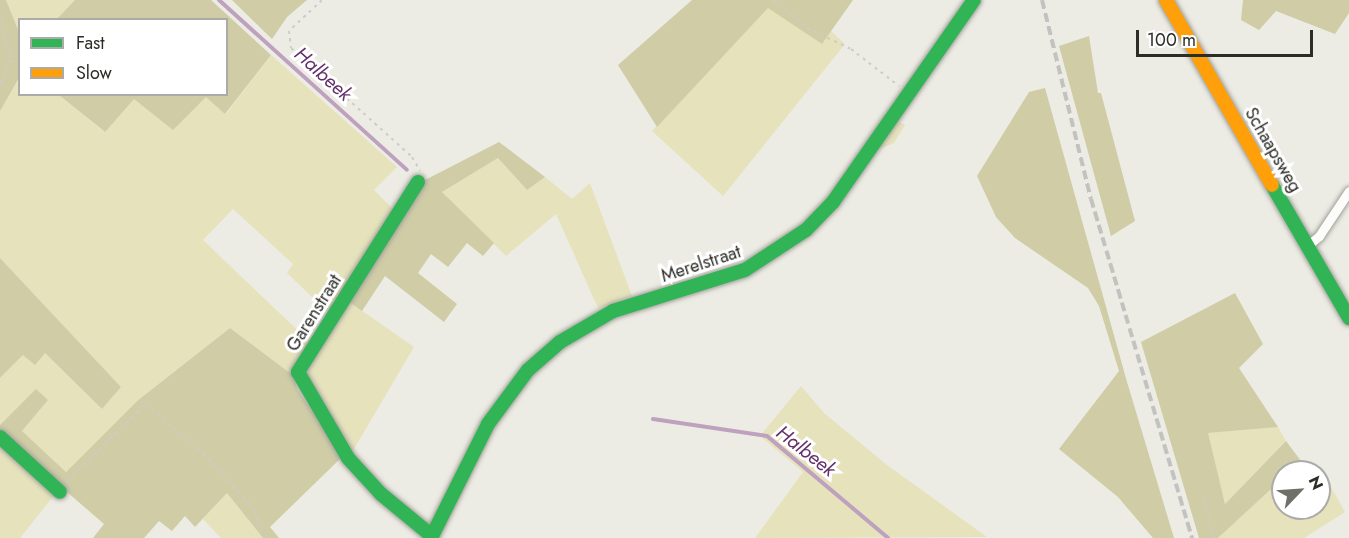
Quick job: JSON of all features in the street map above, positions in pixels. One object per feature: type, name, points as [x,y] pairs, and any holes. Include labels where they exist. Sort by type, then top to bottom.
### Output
[{"type":"street","name":"Merelstraat","points":[[432,537],[488,424],[515,386],[544,355],[613,311],[721,280],[786,246],[833,202],[974,0]]},
{"type":"street","name":"Schaapsweg","points":[[1166,0],[1349,318]]},
{"type":"street","name":"Garenstraat","points":[[418,182],[298,372],[312,402],[348,458],[381,494],[432,537]]},
{"type":"street","points":[[1308,245],[1319,236],[1349,191]]},
{"type":"street","points":[[0,437],[59,491]]},
{"type":"path","points":[[322,0],[289,31],[291,48],[412,157],[419,166],[418,182]]},
{"type":"path","points":[[774,0],[807,28],[851,49],[908,93]]},
{"type":"path","points":[[0,18],[11,60],[0,86]]},
{"type":"path","points":[[59,491],[146,404],[208,458],[254,510],[260,530],[268,538]]},
{"type":"path","points":[[1204,500],[1215,538]]},
{"type":"shaded area","points":[[0,0],[6,0],[18,30],[18,80],[0,111]]},
{"type":"shaded area","points":[[6,0],[75,0],[58,18],[18,18],[18,30]]},
{"type":"shaded area","points":[[75,0],[211,0],[271,55],[225,114],[206,97],[173,130],[134,99],[105,132],[60,96],[228,96],[228,18],[58,18]]},
{"type":"shaded area","points":[[232,0],[307,0],[287,17],[272,39]]},
{"type":"shaded area","points":[[692,0],[853,0],[822,44],[768,8],[657,127],[618,65]]},
{"type":"shaded area","points":[[1243,0],[1349,0],[1349,13],[1335,34],[1276,11],[1259,30],[1241,20]]},
{"type":"shaded area","points":[[768,7],[822,44],[831,31],[845,44],[723,196],[652,131]]},
{"type":"shaded area","points":[[1089,36],[1098,93],[1101,93],[1135,221],[1111,236],[1059,46]]},
{"type":"shaded area","points":[[271,55],[397,167],[374,190],[395,211],[330,314],[287,273],[293,264],[233,209],[203,240],[311,343],[294,376],[230,328],[137,401],[66,472],[22,431],[48,400],[36,390],[0,425],[0,378],[23,355],[45,353],[102,409],[121,387],[0,258],[0,111],[18,78],[18,96],[60,96],[104,132],[135,98],[206,97],[226,114]]},
{"type":"shaded area","points":[[1045,88],[1127,382],[1174,538],[1153,538],[1118,497],[1059,449],[1119,371],[1099,306],[1088,288],[1015,238],[996,217],[977,176],[1029,92]]},
{"type":"shaded area","points":[[897,120],[905,125],[894,143],[877,150]]},
{"type":"shaded area","points":[[499,142],[545,177],[527,190],[498,158],[442,192],[494,243],[483,256],[467,243],[448,267],[431,254],[418,273],[457,304],[444,322],[385,276],[362,311],[348,301],[425,180]]},
{"type":"shaded area","points":[[498,158],[527,190],[545,177],[572,199],[590,183],[632,296],[598,308],[556,214],[506,256],[442,192]]},
{"type":"shaded area","points":[[0,258],[121,387],[102,409],[45,353],[35,365],[23,355],[0,378]]},
{"type":"shaded area","points":[[1235,293],[1263,344],[1239,368],[1278,427],[1208,433],[1225,504],[1286,441],[1300,460],[1271,460],[1271,489],[1218,538],[1199,538],[1141,342]]},
{"type":"shaded area","points":[[348,301],[414,347],[351,454],[307,386],[307,370]]},
{"type":"shaded area","points":[[230,328],[294,376],[297,389],[343,456],[270,527],[279,538],[263,538],[227,493],[195,527],[185,516],[172,531],[159,521],[144,538],[93,538],[104,524],[0,434],[0,425],[36,389],[48,400],[22,431],[66,472],[137,401]]},
{"type":"shaded area","points":[[801,386],[824,413],[887,465],[987,537],[755,538],[803,472],[760,436]]},
{"type":"shaded area","points":[[1278,427],[1286,441],[1225,504],[1207,433]]},
{"type":"shaded area","points":[[0,444],[56,493],[20,538],[0,538]]},
{"type":"shaded area","points":[[1331,487],[1345,512],[1304,538],[1218,538],[1271,489],[1271,520],[1331,520]]},
{"type":"shaded area","points":[[227,493],[263,538],[221,538],[203,519]]},
{"type":"waterway","name":"Halbeek","points":[[219,0],[407,170]]},
{"type":"waterway","name":"Halbeek","points":[[653,419],[767,436],[888,538]]},
{"type":"railway","points":[[1042,0],[1091,199],[1192,538]]},
{"type":"traffic: fast","points":[[431,538],[488,424],[528,370],[560,342],[613,311],[745,270],[806,230],[833,202],[974,0]]},
{"type":"traffic: fast","points":[[418,182],[298,372],[348,458],[381,494],[432,536]]},
{"type":"traffic: fast","points":[[1272,185],[1349,318]]},
{"type":"traffic: fast","points":[[0,437],[60,492]]},
{"type":"traffic: slow","points":[[1166,0],[1272,185]]}]
